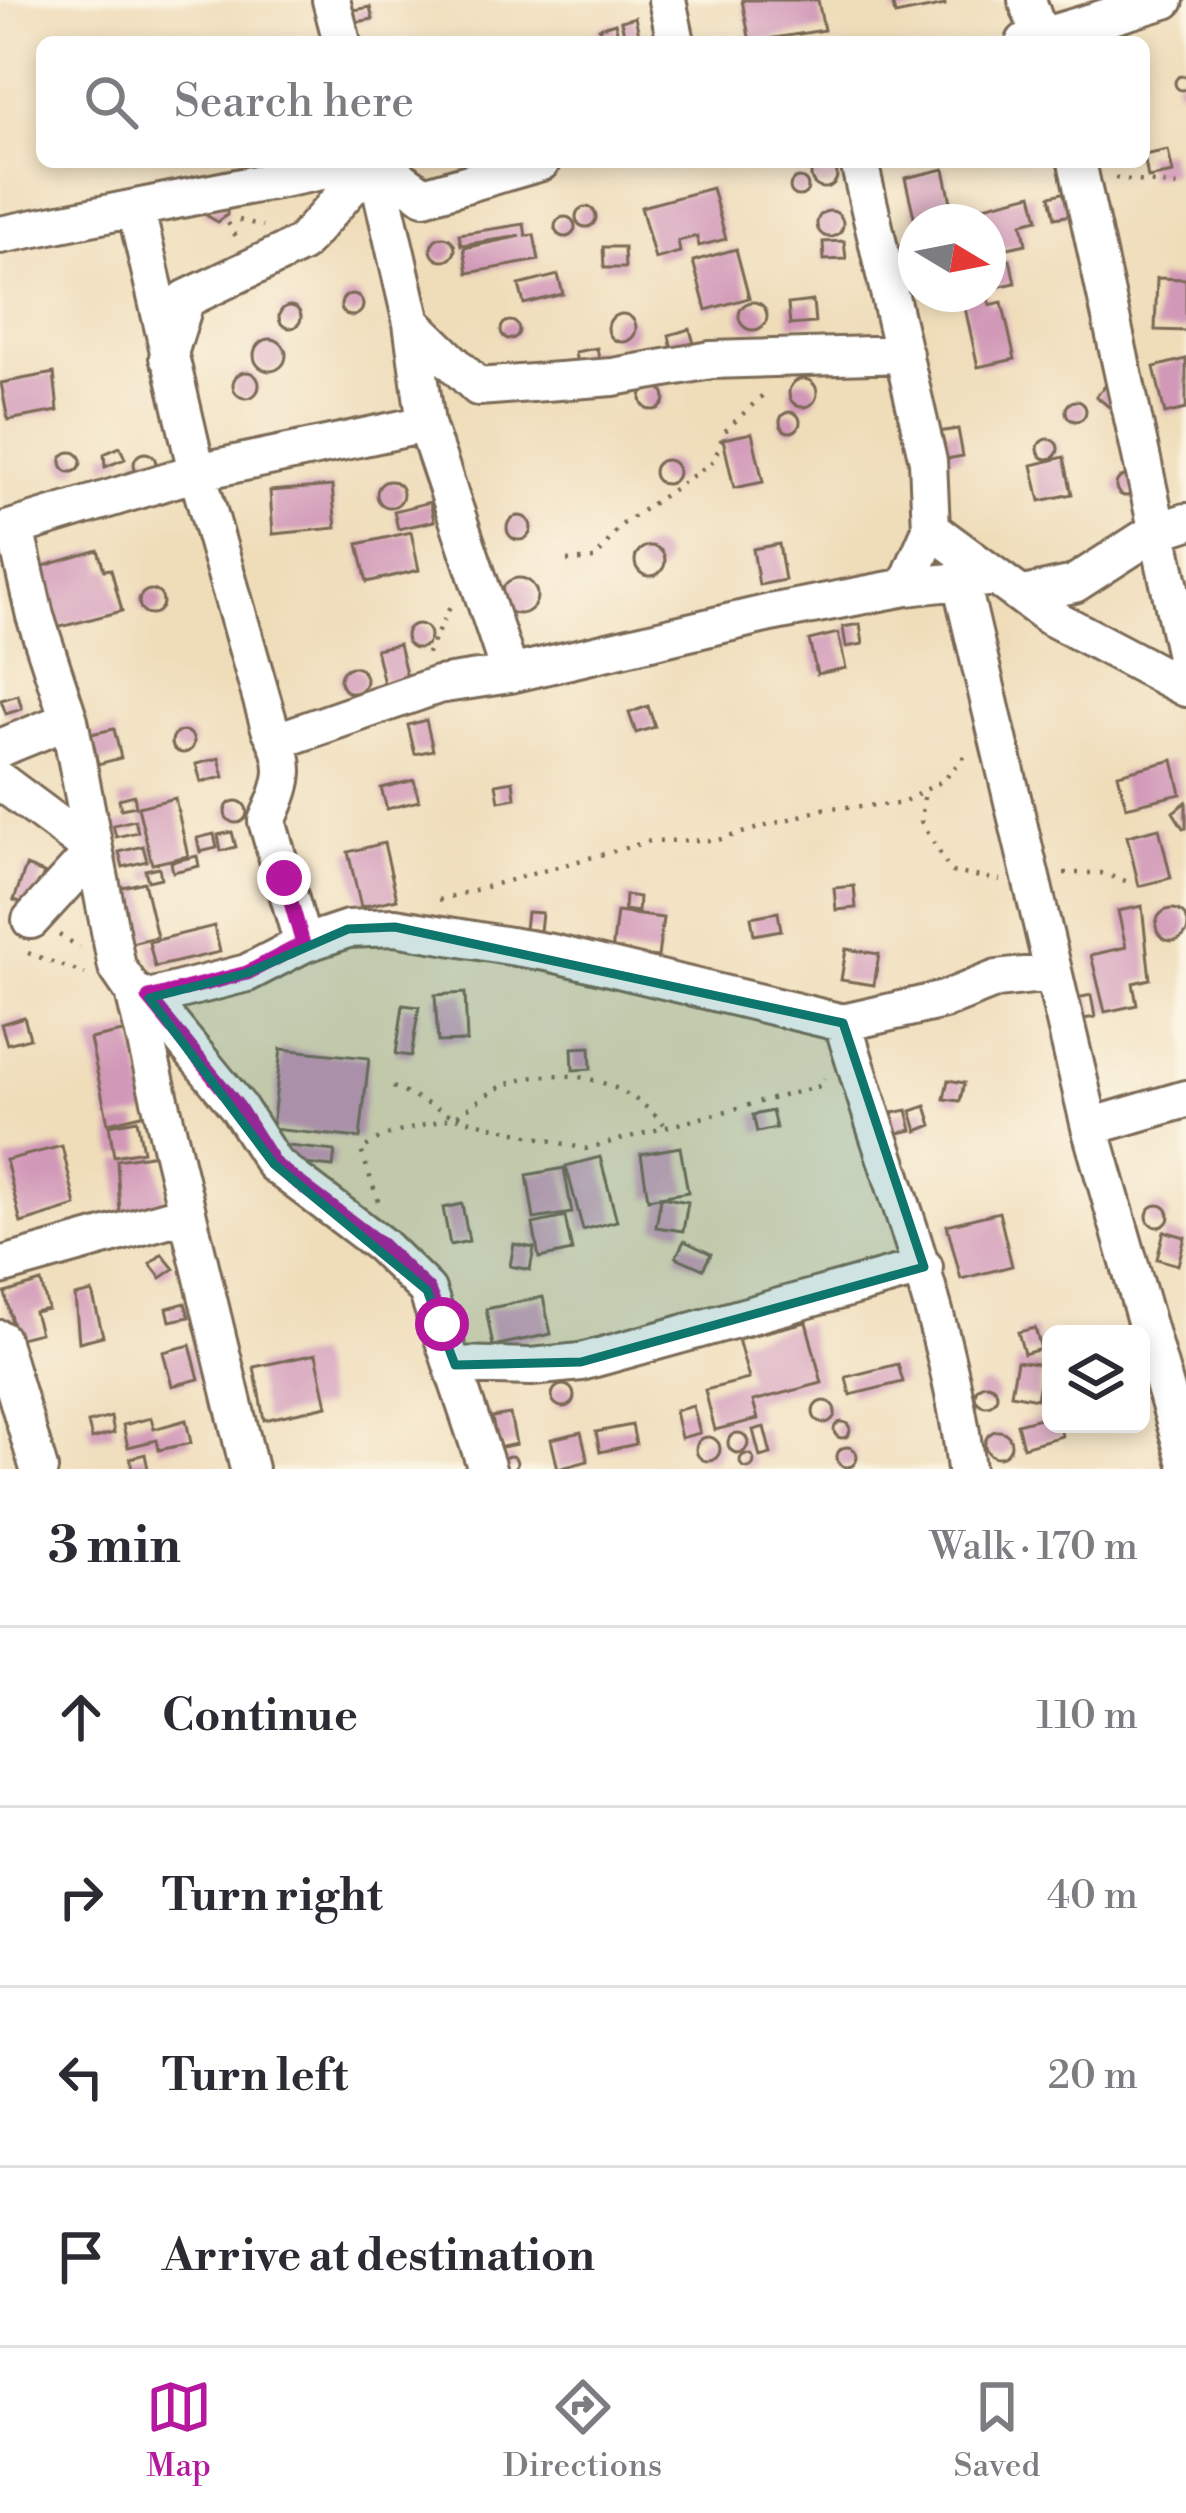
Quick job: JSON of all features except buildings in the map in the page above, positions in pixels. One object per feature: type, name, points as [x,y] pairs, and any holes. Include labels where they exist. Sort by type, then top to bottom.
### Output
[{"type":"street","points":[[331,0],[340,36]]},
{"type":"street","points":[[667,0],[675,36]]},
{"type":"street","points":[[1028,0],[1035,36]]},
{"type":"street","points":[[1052,36],[1165,0]]},
{"type":"street","points":[[0,235],[343,168]]},
{"type":"street","points":[[168,357],[187,299],[301,244],[368,168]]},
{"type":"street","points":[[374,168],[412,323],[426,424],[510,674]]},
{"type":"street","points":[[382,168],[424,196],[520,168]]},
{"type":"street","points":[[860,168],[928,461],[932,530],[906,586]]},
{"type":"street","points":[[1078,168],[1170,527],[1186,661]]},
{"type":"street","points":[[136,210],[197,472],[287,780],[267,821],[303,944]]},
{"type":"street","points":[[412,323],[478,387],[772,357],[904,354]]},
{"type":"street","points":[[249,1469],[133,986],[94,851],[69,720],[7,530],[197,472],[426,424]]},
{"type":"street","points":[[278,741],[438,686],[906,586],[1075,584],[1170,527]]},
{"type":"street","points":[[932,530],[993,585],[1186,688]]},
{"type":"street","points":[[993,585],[992,700],[1051,973],[1186,1460]]},
{"type":"street","points":[[0,589],[35,616]]},
{"type":"street","points":[[0,748],[69,720]]},
{"type":"street","points":[[0,781],[94,851]]},
{"type":"street","points":[[31,920],[94,851]]},
{"type":"street","points":[[133,986],[247,973],[303,944],[348,929],[395,927],[552,953],[843,1023],[944,1000],[998,979],[1051,973]]},
{"type":"street","points":[[133,986],[238,1107],[274,1164],[381,1245],[428,1290],[487,1469]]},
{"type":"street","points":[[843,1023],[924,1267],[957,1388],[966,1469]]},
{"type":"street","points":[[1090,1127],[1186,1099]]},
{"type":"street","points":[[0,1266],[185,1214]]},
{"type":"street","points":[[455,1365],[531,1367],[581,1362],[924,1267]]},
{"type":"street","points":[[0,1339],[39,1469]]},
{"type":"path","points":[[1087,168],[1124,182],[1186,187]]},
{"type":"path","points":[[567,561],[595,559],[620,526],[714,460],[724,431],[765,397],[772,357]]},
{"type":"path","points":[[437,662],[425,659],[434,635],[476,572]]},
{"type":"path","points":[[395,927],[422,904],[650,841],[718,839],[827,808],[899,804],[925,794],[980,738],[992,700]]},
{"type":"path","points":[[31,920],[133,986],[13,947],[31,920]]},
{"type":"path","points":[[392,1088],[455,1118],[585,1149],[664,1124],[761,1106],[820,1087],[843,1023]]},
{"type":"path","points":[[386,1216],[361,1150],[383,1136],[455,1118],[509,1083],[587,1075],[646,1104],[664,1124]]},
{"type":"highlighted area","points":[[395,927],[843,1023],[924,1267],[581,1362],[455,1365],[427,1290],[274,1164],[149,998],[247,973],[348,929]]},
{"type":"route","points":[[284,878],[303,944],[290,955],[247,973],[149,998],[238,1107],[274,1164],[381,1245],[428,1290],[442,1324]]}]
